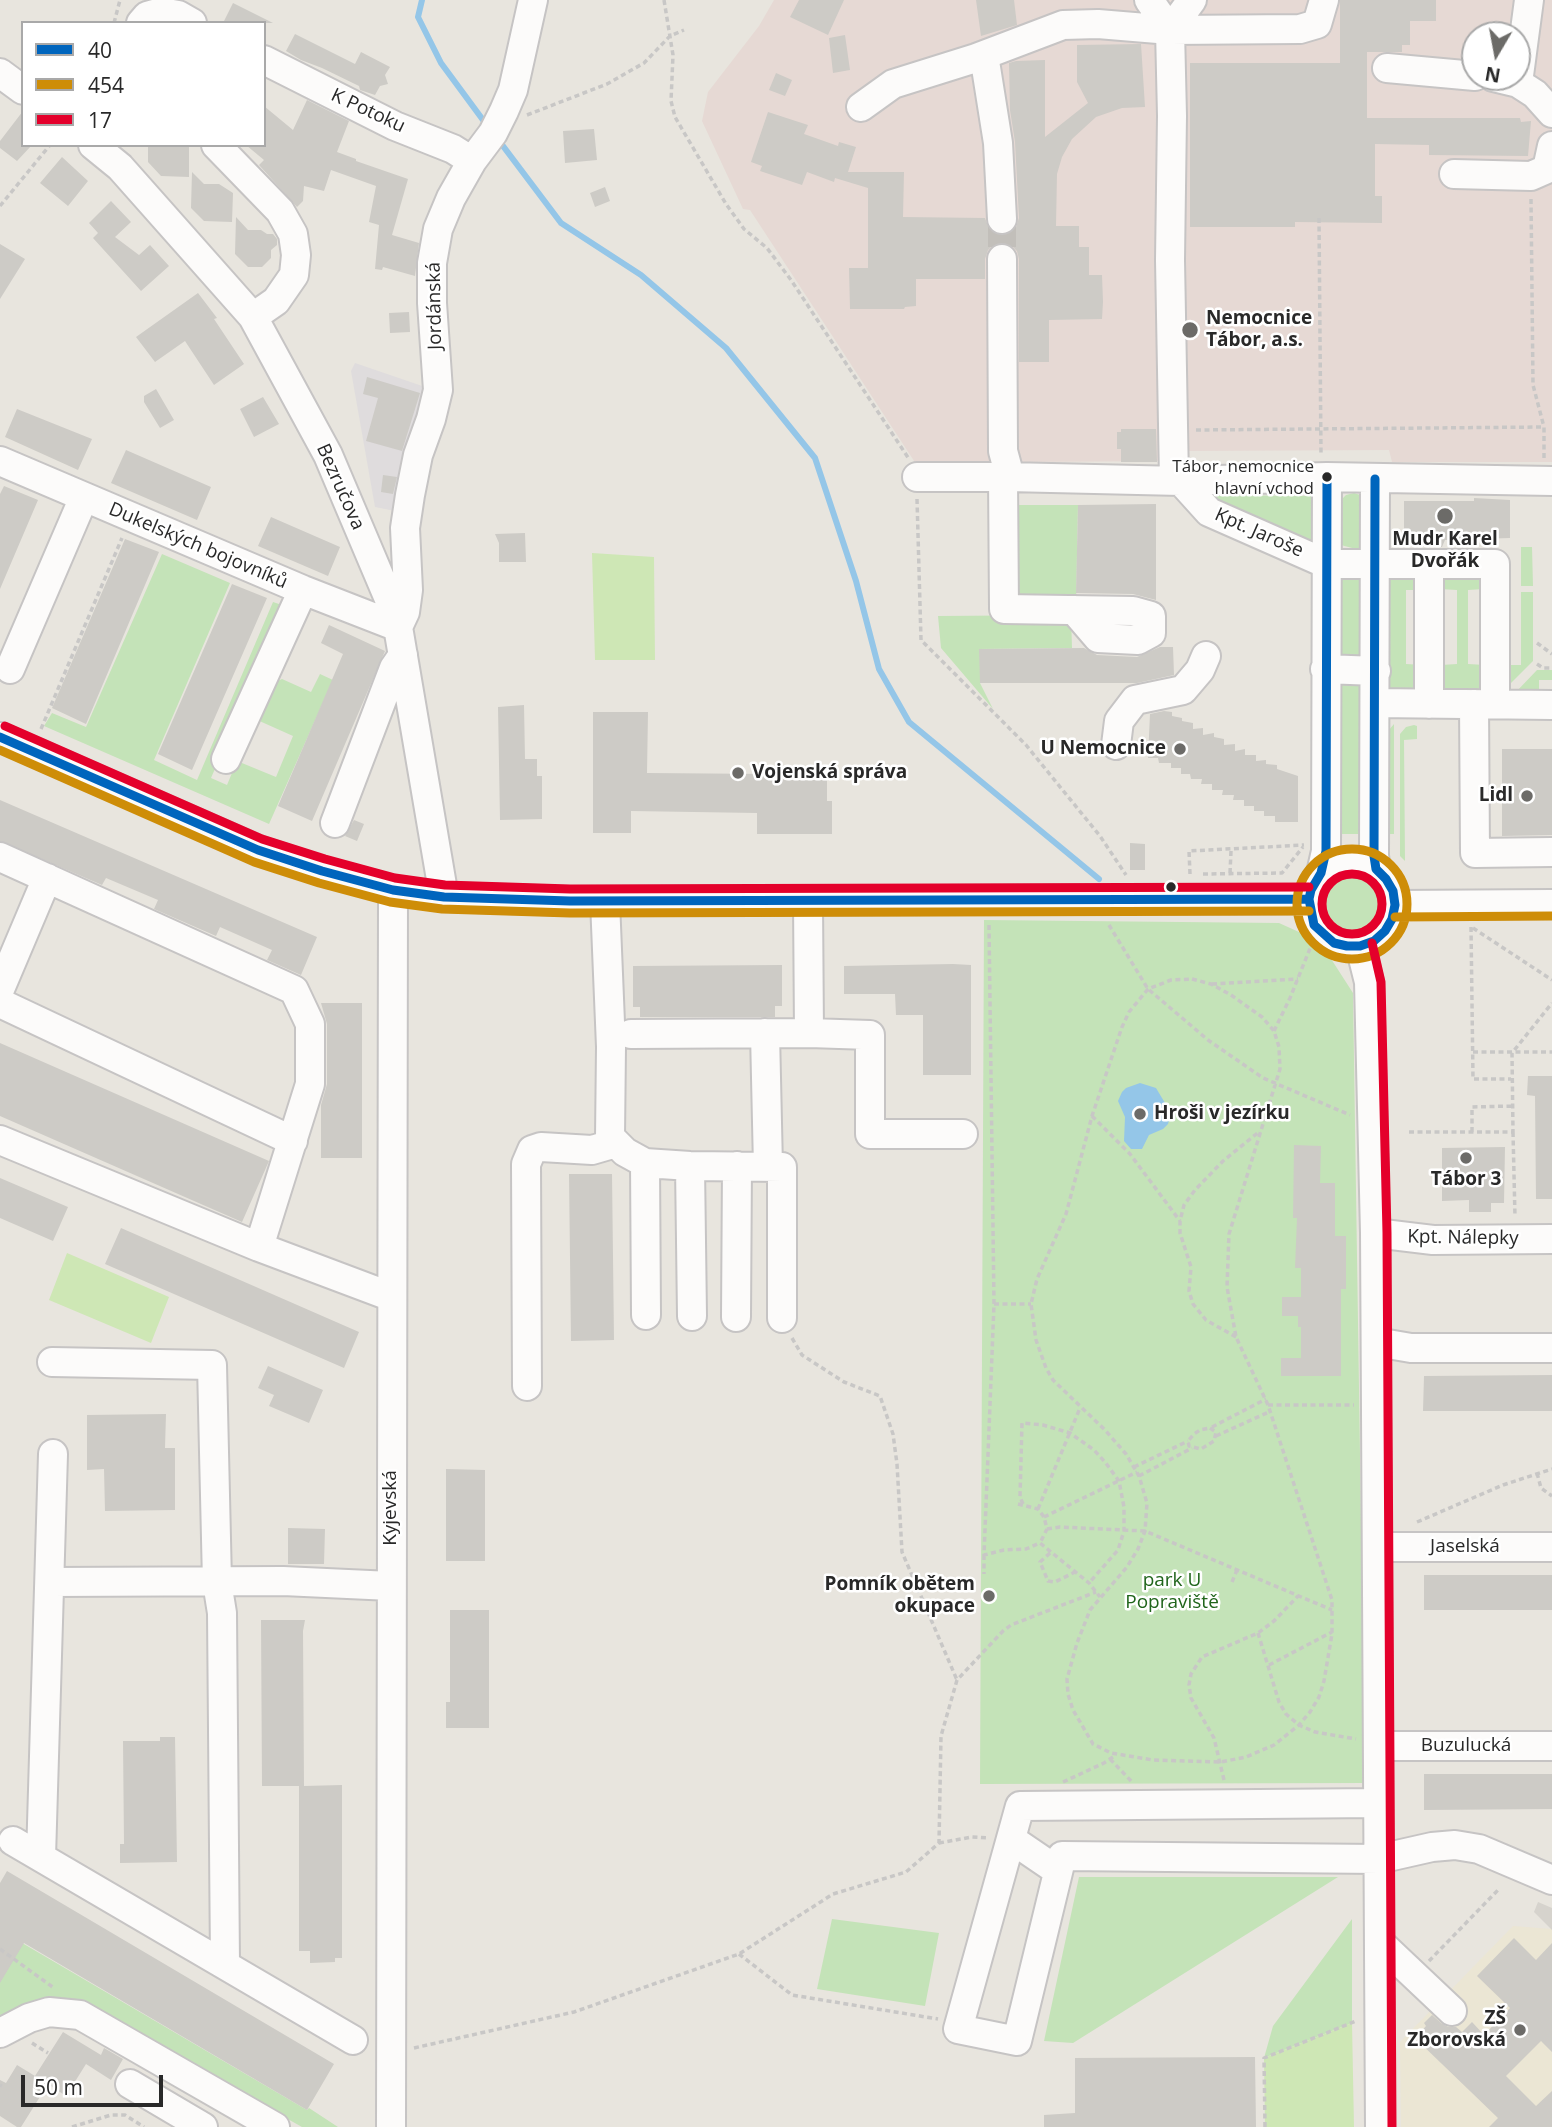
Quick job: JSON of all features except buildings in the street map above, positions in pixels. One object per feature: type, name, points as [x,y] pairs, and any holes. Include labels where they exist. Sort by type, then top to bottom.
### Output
[{"type":"street","name":"Jordánská","points":[[398,627],[405,612],[408,590],[405,528],[410,495],[418,455],[438,390],[432,263],[438,229],[451,198],[498,123],[513,90],[533,0]]},
{"type":"street","points":[[917,477],[1178,480],[1173,431],[1170,30],[1149,0]]},
{"type":"street","points":[[1170,30],[1192,0]]},
{"type":"street","points":[[861,107],[893,84],[1063,26],[1078,12],[1138,26],[1170,30],[1300,29],[1317,24],[1324,0]]},
{"type":"street","points":[[1523,21],[1529,0]]},
{"type":"street","points":[[143,21],[147,16],[161,12],[185,19]]},
{"type":"street","points":[[984,55],[999,143],[1002,219]]},
{"type":"street","name":"K Potoku","points":[[266,61],[394,126],[453,149],[472,161]]},
{"type":"street","points":[[1387,68],[1461,75]]},
{"type":"street","points":[[0,72],[21,88]]},
{"type":"street","points":[[1529,91],[1552,113]]},
{"type":"street","points":[[1454,174],[1531,176],[1548,169],[1552,146]]},
{"type":"street","name":"Bezručova","points":[[95,147],[120,167],[253,317],[328,455],[392,606],[398,627],[444,897]]},
{"type":"street","points":[[218,147],[280,211],[293,234],[296,255],[294,275],[276,301],[253,317]]},
{"type":"street","points":[[1002,259],[1003,452],[1006,477],[1003,609],[1074,610]]},
{"type":"street","name":"Dukelských bojovníků","points":[[0,461],[303,590],[398,627]]},
{"type":"street","name":"Kpt. Jaroše","points":[[1178,480],[1322,477],[1548,481]]},
{"type":"street","name":"Kpt. Jaroše","points":[[1309,900],[1311,890],[1321,873],[1326,851],[1327,564],[1322,477]]},
{"type":"street","points":[[1375,479],[1376,869]]},
{"type":"street","name":"Kpt. Jaroše","points":[[1178,480],[1209,512],[1327,564]]},
{"type":"street","points":[[10,668],[85,497]]},
{"type":"street","points":[[1327,564],[1495,564],[1475,853],[1552,852]]},
{"type":"street","points":[[1429,564],[1429,704]]},
{"type":"street","points":[[226,759],[303,590]]},
{"type":"street","points":[[335,823],[394,668],[403,655]]},
{"type":"street","points":[[1116,746],[1119,721],[1135,700],[1183,690],[1200,670],[1206,656]]},
{"type":"street","points":[[1325,669],[1376,671]]},
{"type":"street","points":[[1376,703],[1552,705]]},
{"type":"street","points":[[0,737],[258,850],[393,890],[444,897],[808,902],[960,899],[1083,902],[1309,900],[1314,925],[1334,943],[1360,946],[1374,941],[1385,931],[1392,919],[1395,905],[1386,879],[1376,869],[1354,861],[1342,862],[1321,873]]},
{"type":"street","points":[[0,857],[294,990],[310,1024],[310,1084],[258,1247]]},
{"type":"street","points":[[0,989],[47,878]]},
{"type":"street","name":"Kyjevská","points":[[391,2127],[393,890]]},
{"type":"street","points":[[605,901],[611,1047],[610,1137],[625,1152],[645,1163],[782,1167],[782,1318]]},
{"type":"street","points":[[808,902],[808,1033]]},
{"type":"street","points":[[1395,905],[1552,904]]},
{"type":"street","points":[[1360,946],[1369,982],[1375,1233],[1380,2127]]},
{"type":"street","points":[[0,1003],[293,1141]]},
{"type":"street","points":[[765,1033],[768,1167]]},
{"type":"street","points":[[631,1034],[870,1035],[860,1134],[962,1134]]},
{"type":"street","points":[[0,1140],[258,1247],[392,1297]]},
{"type":"street","points":[[527,1386],[526,1164],[532,1150],[541,1147],[592,1150],[616,1143]]},
{"type":"street","points":[[645,1163],[646,1315]]},
{"type":"street","points":[[690,1166],[692,1316]]},
{"type":"street","points":[[736,1317],[737,1166]]},
{"type":"street","name":"Kpt. Nálepky","points":[[1375,1233],[1433,1240],[1552,1239]]},
{"type":"street","points":[[1376,1342],[1411,1348],[1552,1348]]},
{"type":"street","points":[[52,1362],[212,1365],[217,1582],[222,1613],[225,1964]]},
{"type":"street","points":[[41,1857],[52,1454]]},
{"type":"street","name":"Jaselská","points":[[1378,1547],[1552,1547]]},
{"type":"street","points":[[50,1582],[284,1581],[391,1586]]},
{"type":"street","name":"Buzulucká","points":[[1379,1743],[1552,1746]]},
{"type":"street","points":[[1378,1803],[1020,1806],[958,2029],[1017,2041],[1062,1856],[1379,1859],[1432,1847],[1455,1846],[1479,1849],[1552,1880]]},
{"type":"street","points":[[1011,1839],[1058,1871]]},
{"type":"street","points":[[13,1841],[353,2040]]},
{"type":"street","points":[[1379,1942],[1452,2011]]},
{"type":"street","points":[[0,2034],[29,2018],[49,2012],[80,2015],[275,2127]]},
{"type":"street","points":[[130,2084],[206,2127],[226,2098]]},
{"type":"path","points":[[115,21],[120,0]]},
{"type":"path","points":[[664,0],[673,55],[671,101],[675,117],[726,204],[744,229],[767,248],[791,280],[916,470],[921,640],[1026,745],[1100,836],[1124,875]]},
{"type":"path","points":[[498,123],[543,110],[607,84],[644,62],[670,36],[684,30]]},
{"type":"path","points":[[0,206],[48,147]]},
{"type":"path","points":[[1531,176],[1534,385],[1544,427],[1548,481]]},
{"type":"path","points":[[1319,218],[1322,477]]},
{"type":"path","points":[[1173,431],[1544,427]]},
{"type":"path","points":[[41,729],[124,534]]},
{"type":"path","points":[[1537,643],[1552,654]]},
{"type":"path","points":[[1537,664],[1543,668],[1552,668]]},
{"type":"path","points":[[1282,873],[1190,874],[1189,851],[1304,845]]},
{"type":"path","points":[[1230,873],[1231,850]]},
{"type":"path","points":[[984,1574],[994,1304],[989,925]]},
{"type":"path","points":[[1109,925],[1148,989],[1219,1048],[1263,1078],[1353,1116]]},
{"type":"path","points":[[1512,1079],[1473,1079],[1471,927],[1552,980]]},
{"type":"path","points":[[1274,1031],[1311,946]]},
{"type":"path","points":[[1171,979],[1192,979],[1211,984],[1250,1008],[1274,1031],[1280,1055],[1280,1069],[1229,1234],[1227,1287],[1236,1337],[1271,1411],[1332,1600],[1332,1632],[1322,1689],[1310,1712],[1283,1739],[1260,1752],[1221,1762],[1153,1760],[1116,1755],[1104,1750],[1091,1741],[1073,1710],[1066,1687],[1070,1661],[1090,1610],[1133,1558],[1145,1531],[1147,1503],[1134,1467],[1105,1430],[1053,1380],[1046,1368],[1036,1340],[1031,1304],[1037,1279],[1066,1214],[1092,1116],[1122,1027],[1129,1012],[1148,989],[1171,979]]},
{"type":"path","points":[[1211,984],[1298,979]]},
{"type":"path","points":[[1515,1218],[1512,1053],[1552,1003]]},
{"type":"path","points":[[1473,1052],[1552,1052]]},
{"type":"path","points":[[1472,1132],[1472,1107],[1513,1106]]},
{"type":"path","points":[[1092,1116],[1130,1154],[1180,1221]]},
{"type":"path","points":[[1236,1337],[1206,1320],[1193,1304],[1189,1292],[1191,1267],[1180,1233],[1180,1221],[1184,1205],[1195,1190],[1223,1161],[1261,1130]]},
{"type":"path","points":[[1409,1132],[1513,1132]]},
{"type":"path","points":[[994,1304],[1031,1304]]},
{"type":"path","points":[[782,1318],[802,1355],[844,1382],[880,1396],[893,1434],[902,1552],[957,1680]]},
{"type":"path","points":[[1134,1467],[1188,1441],[1200,1430],[1210,1428],[1266,1399]]},
{"type":"path","points":[[1268,1405],[1377,1406]]},
{"type":"path","points":[[1038,1509],[1080,1408]]},
{"type":"path","points":[[1044,1517],[1192,1448],[1205,1448],[1216,1436],[1271,1411]]},
{"type":"path","points":[[984,1555],[1004,1550],[1026,1549],[1040,1544],[1047,1529],[1044,1517],[1038,1509],[1021,1504],[1020,1497],[1022,1423],[1043,1425],[1070,1433],[1094,1450],[1119,1481],[1125,1507],[1124,1531],[1118,1550],[1089,1583]]},
{"type":"path","points":[[1210,1428],[1215,1430],[1216,1436]]},
{"type":"path","points":[[1188,1441],[1192,1448]]},
{"type":"path","points":[[1411,1525],[1503,1485],[1552,1469]]},
{"type":"path","points":[[1537,1473],[1541,1488],[1552,1496]]},
{"type":"path","points":[[1047,1529],[1060,1527],[1145,1531],[1332,1610]]},
{"type":"path","points":[[1040,1544],[1089,1583],[1100,1597]]},
{"type":"path","points":[[1050,1553],[1040,1562],[1048,1581],[1055,1582],[1075,1572]]},
{"type":"path","points":[[1232,1582],[1237,1570]]},
{"type":"path","points":[[939,1843],[941,1736],[957,1680],[1011,1625],[1096,1592]]},
{"type":"path","points":[[1225,1783],[1210,1728],[1191,1698],[1191,1674],[1202,1657],[1258,1633],[1298,1596]]},
{"type":"path","points":[[1268,1666],[1332,1632]]},
{"type":"path","points":[[1258,1633],[1279,1702],[1286,1714],[1299,1725],[1315,1732],[1379,1743]]},
{"type":"path","points":[[1062,1783],[1116,1755]]},
{"type":"path","points":[[1110,1759],[1134,1783]]},
{"type":"path","points":[[391,2053],[574,2012],[740,1954],[834,1894],[906,1872],[939,1843],[972,1837],[1011,1839]]},
{"type":"path","points":[[1428,1962],[1498,1889]]},
{"type":"path","points":[[0,1949],[55,1989]]},
{"type":"path","points":[[740,1954],[792,1995],[944,2019]]},
{"type":"path","points":[[1265,2127],[1264,2058],[1356,2021]]},
{"type":"path","points":[[72,2127],[111,2115],[125,2115],[144,2127]]},
{"type":"shaded area","name":"Nemocnice Tábor, a.s.","points":[[774,0],[1552,0],[1552,462],[1392,462],[1389,450],[1186,451],[1185,461],[1015,462],[920,470],[750,210],[743,209],[702,121],[708,92],[759,26]]},
{"type":"shaded area","points":[[355,363],[431,389],[400,512],[375,507],[351,371]]},
{"type":"shaded area","points":[[1538,1902],[1552,1908],[1552,1930],[1534,1912]]},
{"type":"shaded area","points":[[1513,1926],[1552,1929],[1552,2127],[1401,2127],[1400,2042]]},
{"type":"green space","points":[[1354,493],[1363,496],[1370,544],[1356,549],[1337,544],[1340,501],[1346,495]]},
{"type":"green space","points":[[1210,495],[1312,496],[1312,541],[1213,499]]},
{"type":"green space","points":[[1006,505],[1078,505],[1076,606],[1007,606]]},
{"type":"green space","points":[[1521,547],[1532,547],[1533,586],[1521,586]]},
{"type":"green space","points":[[592,553],[654,557],[655,660],[595,660]]},
{"type":"green space","points":[[162,554],[230,583],[154,760],[197,780],[273,602],[285,606],[211,778],[227,785],[237,761],[276,777],[293,736],[255,719],[269,685],[282,679],[311,692],[320,674],[333,680],[269,824],[44,726],[52,713],[86,727]]},
{"type":"green space","points":[[1348,573],[1369,579],[1369,660],[1337,659],[1337,579]]},
{"type":"green space","points":[[1386,574],[1423,574],[1422,590],[1406,590],[1406,664],[1423,665],[1423,697],[1386,697]]},
{"type":"green space","points":[[1439,574],[1484,574],[1484,589],[1468,590],[1468,664],[1485,665],[1485,697],[1441,697],[1441,665],[1457,664],[1457,590],[1439,589]]},
{"type":"green space","points":[[1521,592],[1533,592],[1533,661],[1508,686],[1504,665],[1521,665]]},
{"type":"green space","points":[[1071,615],[1072,648],[980,649],[980,683],[993,709],[941,648],[938,616]]},
{"type":"green space","points":[[1537,670],[1552,670],[1552,680],[1539,680],[1539,697],[1515,693]]},
{"type":"green space","points":[[1343,682],[1366,684],[1369,834],[1336,834],[1339,685]]},
{"type":"green space","points":[[1394,724],[1394,834],[1385,834],[1388,731]]},
{"type":"green space","points":[[1417,726],[1417,739],[1404,740],[1405,861],[1400,856],[1400,734],[1406,727]]},
{"type":"green space","points":[[1353,875],[1364,877],[1373,883],[1379,892],[1379,914],[1373,923],[1364,929],[1353,931],[1342,929],[1333,923],[1327,914],[1325,903],[1327,892],[1333,883],[1342,877]]},
{"type":"green space","name":"park U Popraviště","points":[[984,920],[1279,923],[1299,932],[1326,951],[1353,993],[1365,1783],[980,1784]]},
{"type":"green space","points":[[67,1253],[169,1297],[151,1343],[49,1300]]},
{"type":"green space","points":[[1079,1877],[1338,1877],[1073,2043],[1044,2041]]},
{"type":"green space","points":[[832,1919],[939,1933],[925,2006],[817,1989]]},
{"type":"green space","points":[[1352,1919],[1352,2023],[1264,2058],[1273,2026]]},
{"type":"green space","points":[[0,1930],[338,2127],[302,2127],[97,2012],[0,2024]]},
{"type":"green space","points":[[1352,2023],[1354,2127],[1265,2127],[1264,2058]]},
{"type":"water","points":[[1140,1083],[1156,1088],[1171,1113],[1168,1124],[1149,1135],[1142,1149],[1131,1149],[1124,1141],[1125,1117],[1118,1101],[1126,1088]]},
{"type":"waterway","points":[[422,0],[418,17],[441,63],[483,120]]},
{"type":"waterway","points":[[503,146],[561,223],[641,275],[726,348],[815,458],[856,581],[879,669],[909,722],[1099,879]]},
{"type":"tunnel","points":[[1002,219],[1002,259]]},
{"type":"transit line","name":"40","points":[[1327,477],[1326,851],[1321,873],[1309,899],[1314,925],[1334,943],[1347,946],[1360,946],[1374,941],[1385,931],[1392,919],[1395,905],[1393,891],[1376,869],[1374,856],[1375,479]]},
{"type":"transit line","name":"17","points":[[5,726],[262,839],[395,878],[445,885],[570,889],[1309,887]]},
{"type":"transit line","name":"40","points":[[0,737],[258,850],[393,890],[444,897],[570,901],[1309,899]]},
{"type":"transit line","name":"454","points":[[0,750],[254,862],[390,902],[442,909],[570,913],[1309,911]]},
{"type":"transit line","name":"454","points":[[1352,849],[1373,853],[1391,865],[1403,883],[1407,904],[1403,925],[1391,943],[1373,955],[1352,959],[1331,955],[1313,943],[1301,925],[1297,904],[1301,883],[1313,865],[1331,853],[1352,849]]},
{"type":"transit line","name":"17","points":[[1346,874],[1358,874],[1377,887],[1382,904],[1380,916],[1369,929],[1358,934],[1346,934],[1327,921],[1322,910],[1322,898],[1335,879],[1346,874]]},
{"type":"transit line","name":"454","points":[[1395,917],[1552,916]]},
{"type":"transit line","name":"17","points":[[1372,943],[1381,982],[1387,1233],[1392,2127]]},
{"type":"place","name":"Nemocnice Tábor, a.s.","points":[[1190,330]]},
{"type":"place","name":"Tábor, nemocnice hlavní vchod","points":[[1327,477]]},
{"type":"place","name":"Mudr Karel Dvořák","points":[[1445,516]]},
{"type":"place","name":"U Nemocnice","points":[[1180,749]]},
{"type":"place","name":"Vojenská správa","points":[[738,773]]},
{"type":"place","name":"Lidl","points":[[1527,796]]},
{"type":"place","name":"Hroši v jezírku","points":[[1140,1114]]},
{"type":"place","name":"Tábor 3","points":[[1466,1158]]},
{"type":"place","name":"Pomník obětem okupace","points":[[989,1596]]},
{"type":"place","name":"ZŠ Zborovská","points":[[1520,2030]]}]
